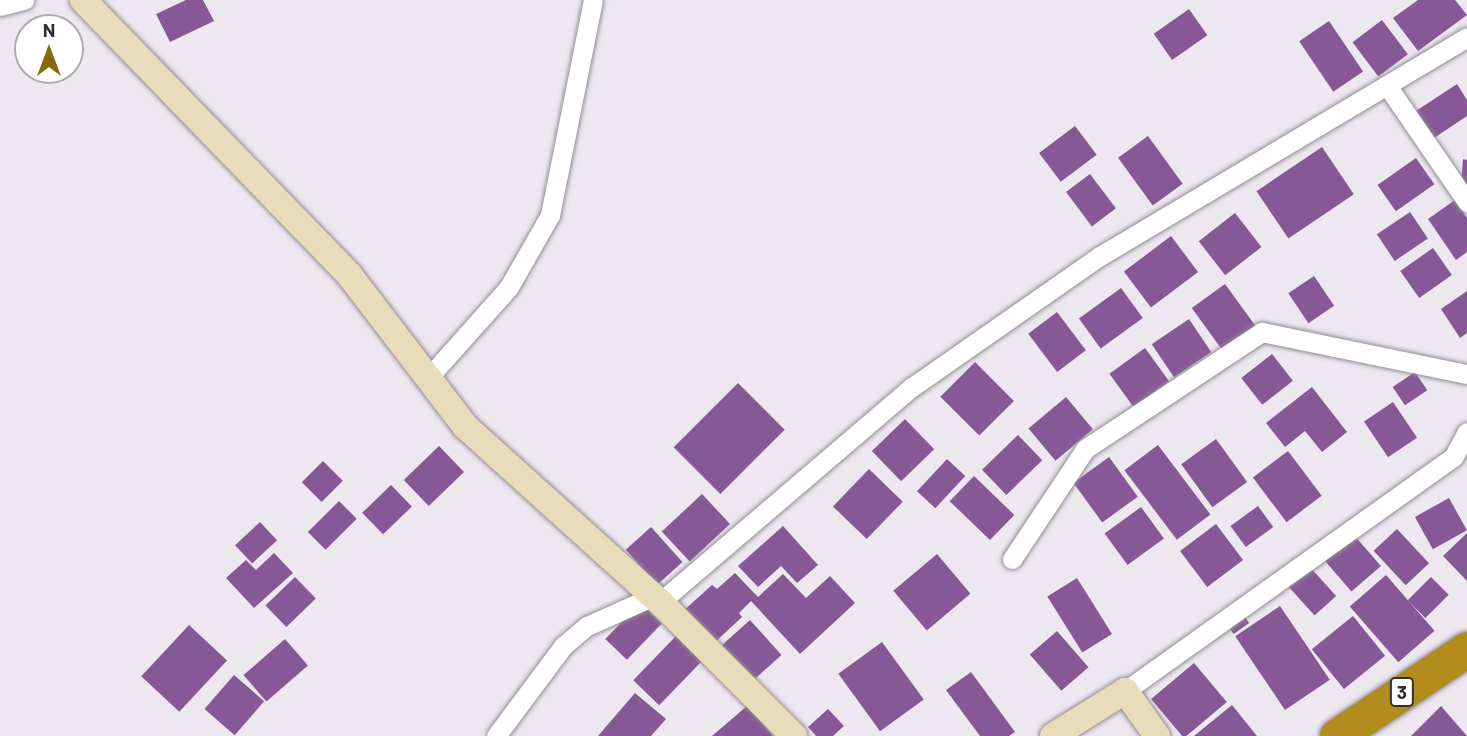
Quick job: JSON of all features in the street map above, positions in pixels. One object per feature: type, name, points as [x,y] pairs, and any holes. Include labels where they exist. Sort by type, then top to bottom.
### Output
[{"type":"highway","name":"3","points":[[1337,736],[1467,649]]},
{"type":"street","points":[[0,6],[24,0]]},
{"type":"street","points":[[83,0],[350,276],[465,426],[657,599],[794,736]]},
{"type":"street","points":[[428,378],[509,287],[550,215],[593,0]]},
{"type":"street","points":[[496,736],[564,646],[587,626],[657,599],[912,387],[1100,256],[1388,87],[1467,37]]},
{"type":"street","points":[[1388,87],[1467,202]]},
{"type":"street","points":[[1012,559],[1085,449],[1262,332],[1467,374]]},
{"type":"street","points":[[1053,736],[1125,691],[1454,456],[1467,432]]},
{"type":"street","points":[[1125,691],[1157,736]]},
{"type":"building","points":[[186,0],[203,0],[214,21],[170,42],[156,14]]},
{"type":"building","points":[[1418,0],[1455,0],[1467,15],[1418,51],[1393,18]]},
{"type":"building","points":[[1189,9],[1207,35],[1172,60],[1154,34]]},
{"type":"building","points":[[1382,20],[1408,54],[1378,77],[1352,42]]},
{"type":"building","points":[[1329,21],[1363,72],[1333,92],[1299,41]]},
{"type":"building","points":[[1457,84],[1467,100],[1467,116],[1434,138],[1416,111]]},
{"type":"building","points":[[1075,126],[1097,155],[1061,182],[1039,153]]},
{"type":"building","points":[[1148,136],[1183,184],[1153,205],[1118,158]]},
{"type":"building","points":[[1322,147],[1354,194],[1288,238],[1257,191]]},
{"type":"building","points":[[1416,158],[1434,184],[1396,211],[1377,185]]},
{"type":"building","points":[[1463,159],[1467,160],[1467,186],[1461,186]]},
{"type":"building","points":[[1090,174],[1116,208],[1092,226],[1066,192]]},
{"type":"building","points":[[1455,200],[1467,218],[1467,252],[1456,260],[1428,219]]},
{"type":"building","points":[[1410,212],[1428,239],[1395,261],[1377,234]]},
{"type":"building","points":[[1235,213],[1261,247],[1225,275],[1199,241]]},
{"type":"building","points":[[1171,236],[1198,272],[1151,307],[1124,272]]},
{"type":"building","points":[[1433,248],[1452,275],[1419,298],[1400,271]]},
{"type":"building","points":[[1314,276],[1334,306],[1308,323],[1288,293]]},
{"type":"building","points":[[1225,284],[1256,326],[1222,350],[1192,308]]},
{"type":"building","points":[[1121,288],[1143,318],[1101,348],[1079,319]]},
{"type":"building","points":[[1467,291],[1467,333],[1460,338],[1441,309]]},
{"type":"building","points":[[1057,312],[1086,350],[1057,372],[1028,334]]},
{"type":"building","points":[[1189,319],[1211,352],[1174,377],[1152,344]]},
{"type":"building","points":[[1145,348],[1169,381],[1134,407],[1109,374]]},
{"type":"building","points":[[1272,354],[1293,381],[1262,405],[1241,378]]},
{"type":"building","points":[[975,362],[1014,401],[979,436],[940,397]]},
{"type":"building","points":[[1415,372],[1427,390],[1405,405],[1393,387]]},
{"type":"building","points":[[738,383],[785,430],[720,494],[674,447]]},
{"type":"building","points":[[1312,387],[1347,432],[1322,452],[1305,431],[1285,447],[1266,423]]},
{"type":"building","points":[[1066,397],[1093,429],[1055,461],[1028,428]]},
{"type":"building","points":[[1393,402],[1417,438],[1388,457],[1364,422]]},
{"type":"building","points":[[905,419],[934,449],[901,481],[872,451]]},
{"type":"building","points":[[1018,435],[1042,460],[1006,495],[982,470]]},
{"type":"building","points":[[1216,439],[1247,482],[1212,507],[1181,464]]},
{"type":"building","points":[[1158,445],[1210,514],[1177,540],[1124,470]]},
{"type":"building","points":[[439,446],[464,472],[429,506],[404,480]]},
{"type":"building","points":[[1288,451],[1322,496],[1287,522],[1253,477]]},
{"type":"building","points":[[1109,457],[1138,497],[1102,523],[1073,483]]},
{"type":"building","points":[[947,459],[965,476],[935,508],[917,491]]},
{"type":"building","points":[[323,461],[343,481],[322,502],[302,482]]},
{"type":"building","points":[[869,469],[903,502],[867,539],[833,506]]},
{"type":"building","points":[[974,476],[1014,515],[990,540],[950,501]]},
{"type":"building","points":[[391,485],[412,507],[383,534],[362,513]]},
{"type":"building","points":[[702,494],[730,524],[690,561],[662,532]]},
{"type":"building","points":[[1449,498],[1467,530],[1433,549],[1415,517]]},
{"type":"building","points":[[339,501],[357,519],[326,550],[308,532]]},
{"type":"building","points":[[1258,506],[1273,527],[1246,547],[1230,526]]},
{"type":"building","points":[[1141,507],[1164,539],[1128,565],[1105,533]]},
{"type":"building","points":[[260,522],[277,540],[252,563],[235,545]]},
{"type":"building","points":[[1216,524],[1243,560],[1207,587],[1180,551]]},
{"type":"building","points":[[783,526],[818,565],[797,583],[781,566],[758,587],[738,566]]},
{"type":"building","points":[[651,527],[682,562],[657,585],[626,550]]},
{"type":"building","points":[[1397,529],[1429,563],[1406,585],[1374,551]]},
{"type":"building","points":[[1467,533],[1467,581],[1443,556]]},
{"type":"building","points":[[1354,535],[1381,566],[1351,592],[1325,561]]},
{"type":"building","points":[[274,553],[293,573],[254,608],[226,578],[246,560],[256,570]]},
{"type":"building","points":[[937,554],[970,594],[927,630],[893,591]]},
{"type":"building","points":[[1310,567],[1336,596],[1315,615],[1288,586]]},
{"type":"building","points":[[735,573],[758,597],[783,574],[806,598],[830,576],[855,603],[800,654],[751,601],[739,613],[742,617],[712,645],[682,612],[712,585],[717,589]]},
{"type":"building","points":[[1386,575],[1435,631],[1398,662],[1350,606]]},
{"type":"building","points":[[295,577],[316,599],[286,627],[266,605]]},
{"type":"building","points":[[1431,577],[1449,595],[1425,618],[1408,600]]},
{"type":"building","points":[[1077,578],[1112,634],[1082,653],[1047,597]]},
{"type":"building","points":[[640,603],[662,624],[627,660],[605,639]]},
{"type":"building","points":[[1280,606],[1330,680],[1285,710],[1235,636]]},
{"type":"building","points":[[1240,610],[1249,623],[1234,634],[1224,621]]},
{"type":"building","points":[[1353,616],[1385,656],[1344,689],[1312,649]]},
{"type":"building","points":[[750,620],[781,655],[752,681],[721,646]]},
{"type":"building","points":[[189,625],[227,660],[179,712],[141,676]]},
{"type":"building","points":[[1057,631],[1088,667],[1061,691],[1030,655]]},
{"type":"building","points":[[677,635],[703,660],[659,705],[633,680]]},
{"type":"building","points":[[285,639],[308,665],[266,701],[243,675]]},
{"type":"building","points":[[882,642],[924,699],[880,731],[838,674]]},
{"type":"building","points":[[1194,663],[1227,702],[1186,736],[1182,736],[1151,699]]},
{"type":"building","points":[[971,672],[1015,732],[1009,736],[980,736],[946,690]]},
{"type":"building","points":[[234,675],[264,701],[235,735],[204,709]]},
{"type":"building","points":[[635,693],[666,719],[651,736],[598,736]]},
{"type":"building","points":[[1232,705],[1257,736],[1194,736]]},
{"type":"building","points":[[747,706],[773,736],[712,736]]},
{"type":"building","points":[[1441,706],[1467,736],[1411,736]]},
{"type":"building","points":[[828,709],[844,726],[833,736],[816,736],[808,727]]}]
